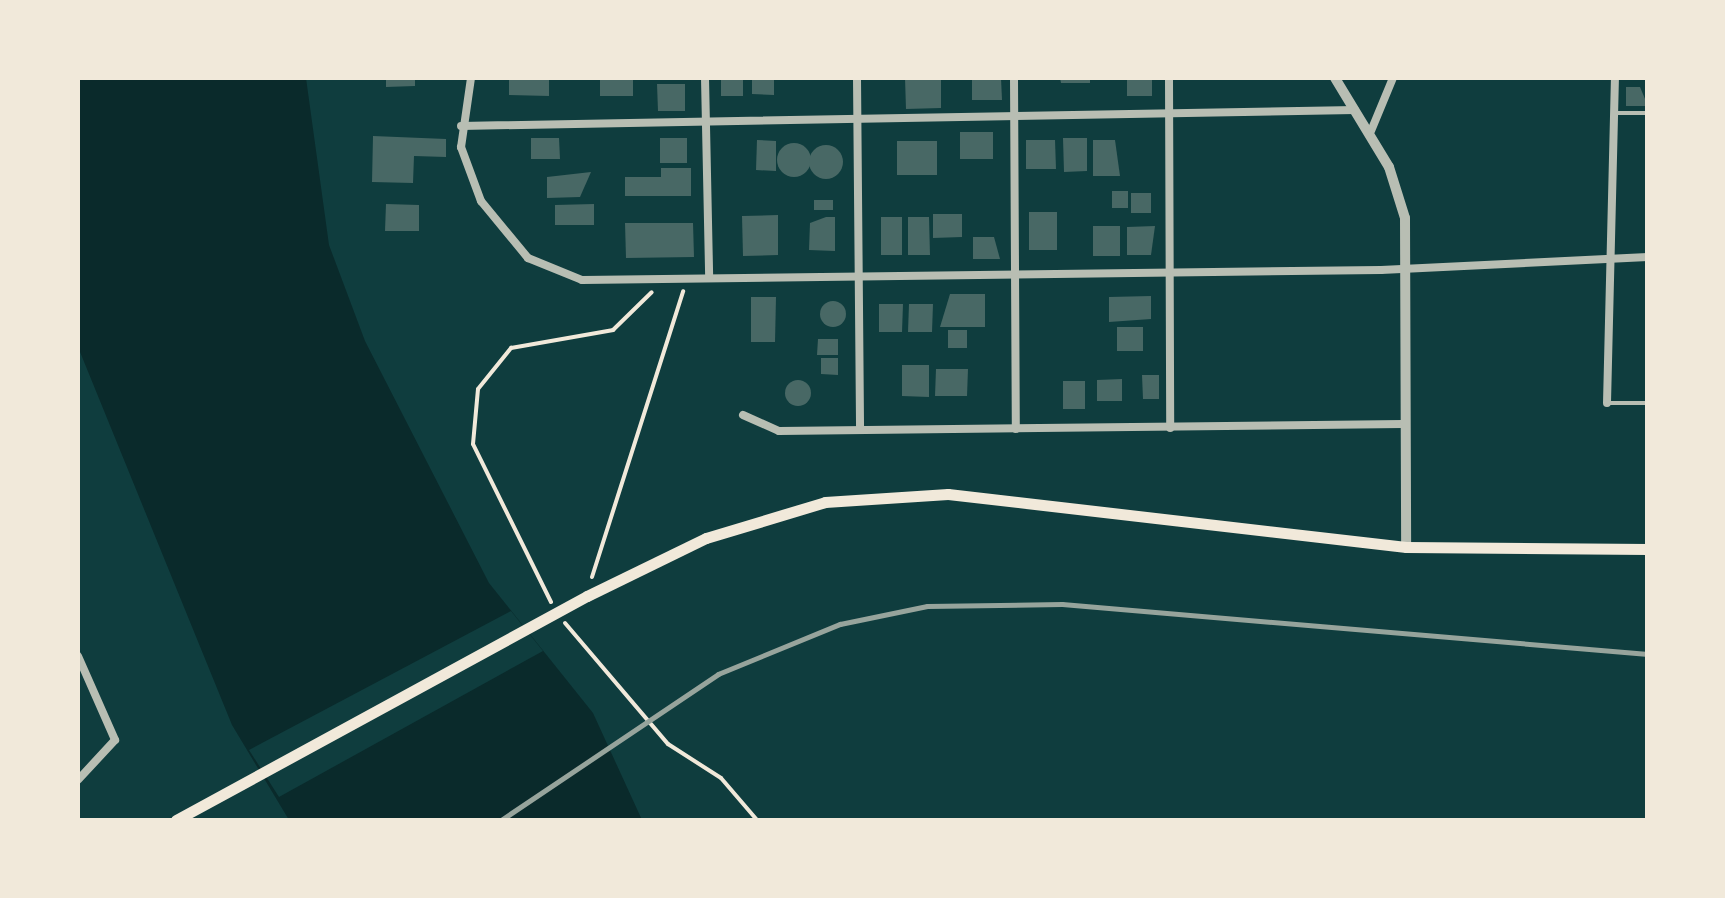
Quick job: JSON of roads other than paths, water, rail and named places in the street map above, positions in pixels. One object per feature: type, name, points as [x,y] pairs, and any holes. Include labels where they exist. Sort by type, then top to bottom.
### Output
[{"type":"main road","points":[[176,820],[582,599],[745,522],[893,494],[1406,548],[1648,549]]},
{"type":"street","points":[[471,78],[462,126],[481,201],[528,258],[582,280],[1404,269],[1648,257]]},
{"type":"street","points":[[705,78],[709,276]]},
{"type":"street","points":[[857,78],[860,429]]},
{"type":"street","points":[[1014,78],[1016,429]]},
{"type":"street","points":[[1169,78],[1170,428]]},
{"type":"street","points":[[1334,78],[1371,131],[1401,202],[1406,548]]},
{"type":"street","points":[[1371,131],[1393,78]]},
{"type":"street","points":[[1607,403],[1615,78]]},
{"type":"street","points":[[462,126],[1168,118],[1355,110]]},
{"type":"street","points":[[743,415],[779,431],[1403,424]]},
{"type":"street","points":[[78,656],[115,740],[78,780]]},
{"type":"lane","points":[[1615,113],[1648,113]]},
{"type":"lane","points":[[1607,403],[1648,403]]},
{"type":"water","points":[[78,78],[306,78],[329,245],[365,341],[489,583],[593,713],[642,820],[289,820],[232,725],[78,347]]},
{"type":"railway","points":[[501,820],[718,674],[840,624],[927,606],[1062,604],[1648,654]]}]
